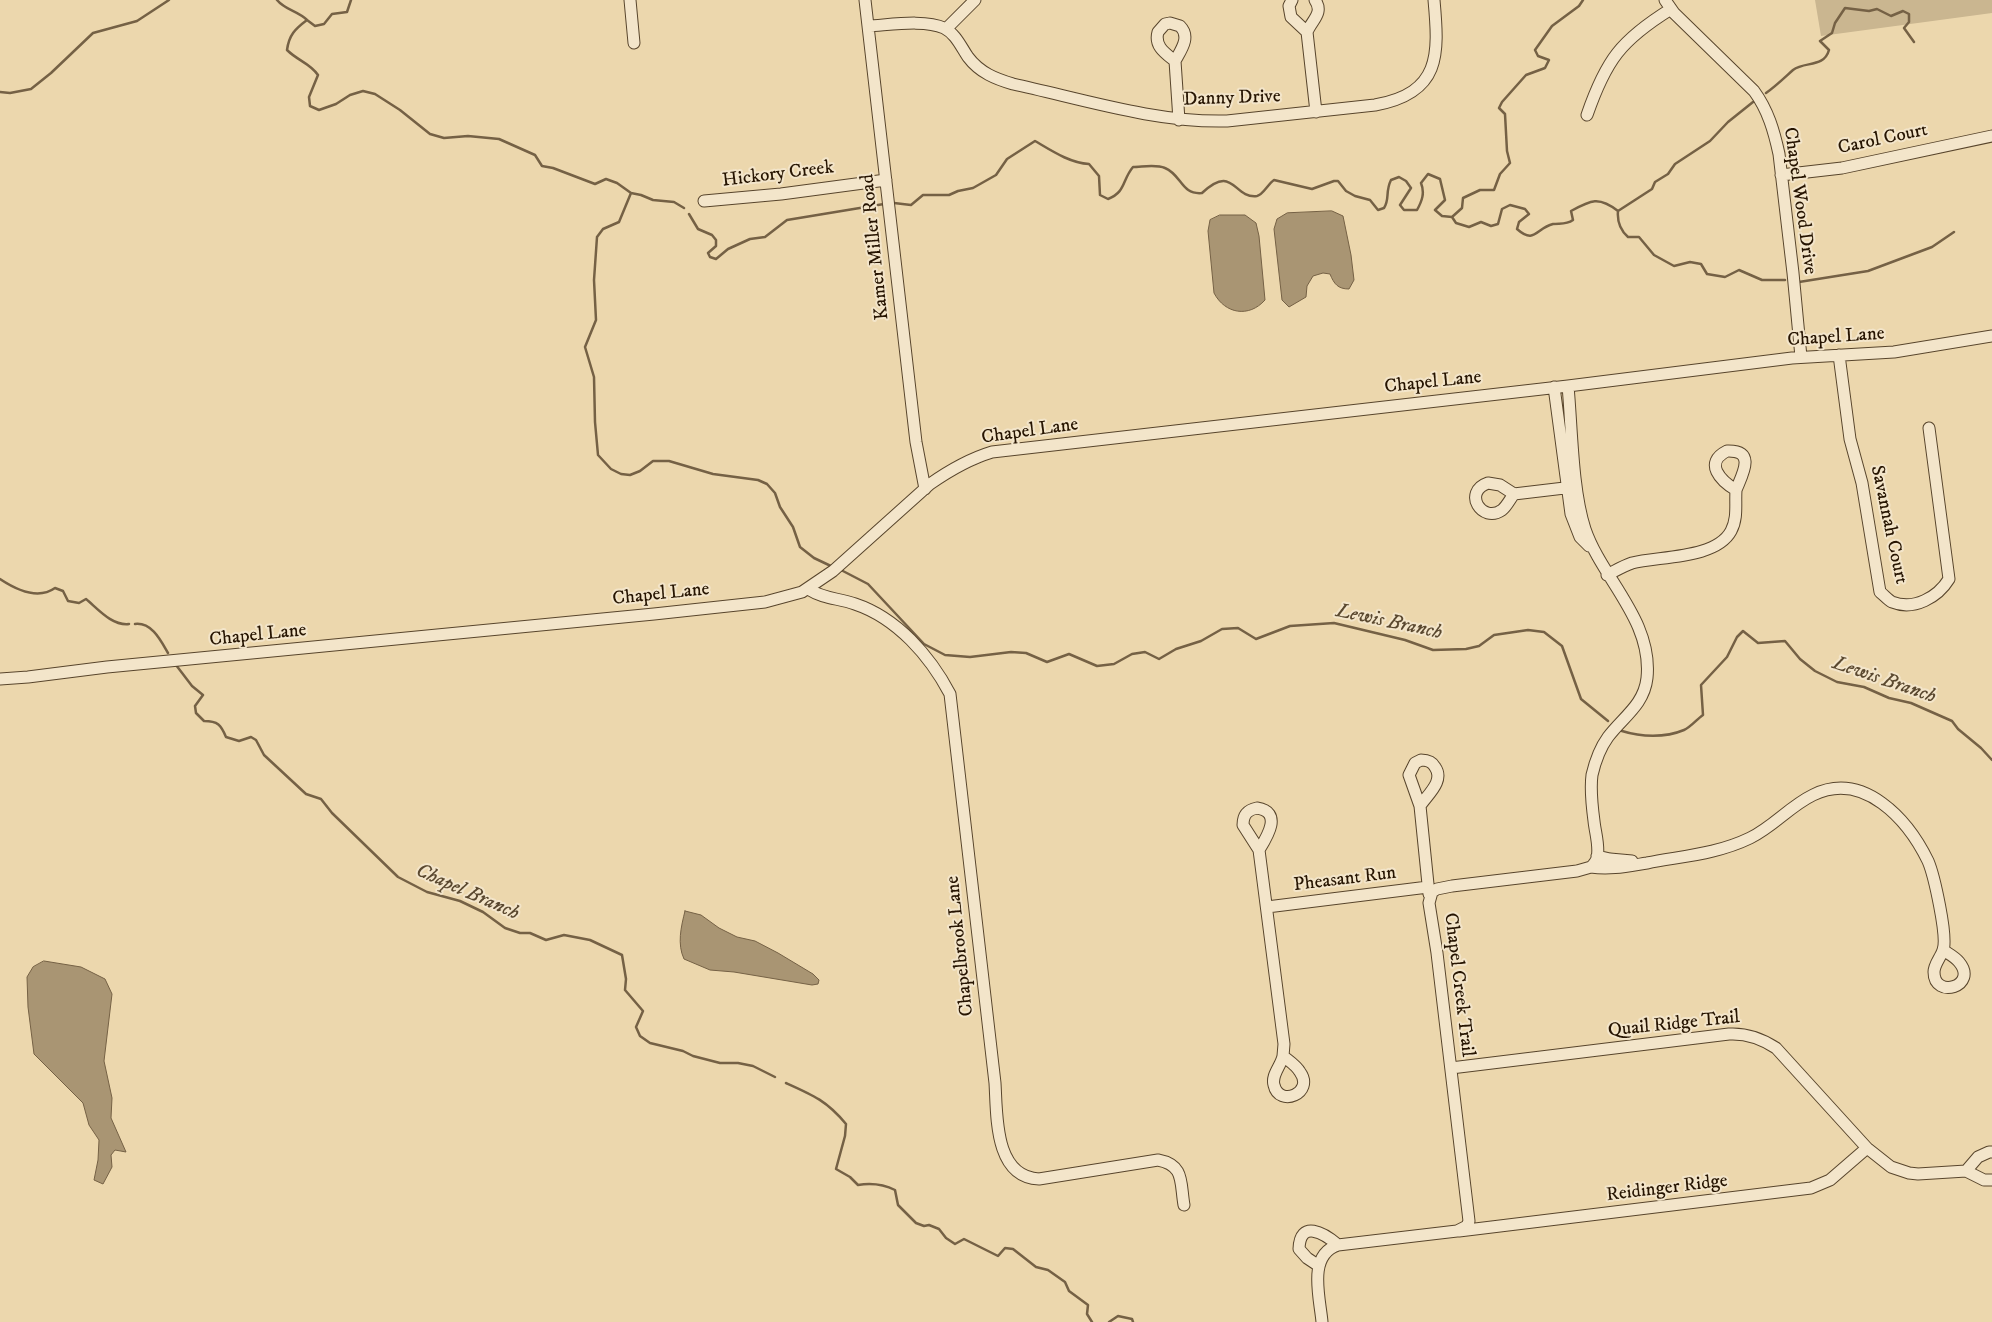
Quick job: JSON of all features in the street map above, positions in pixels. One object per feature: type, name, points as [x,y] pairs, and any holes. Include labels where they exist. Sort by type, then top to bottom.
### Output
[{"type":"street","points":[[630,0],[634,43]]},
{"type":"street","name":"Kamer Miller Road","points":[[865,0],[916,442],[925,490]]},
{"type":"street","points":[[868,26],[919,24],[933,25],[946,29],[975,0]]},
{"type":"street","points":[[1292,0],[1289,6],[1291,17],[1307,32]]},
{"type":"street","points":[[1315,0],[1319,11],[1307,32],[1316,112]]},
{"type":"street","name":"Danny Drive","points":[[946,29],[953,34],[974,64],[996,79],[1179,120],[1226,121],[1388,103],[1409,94],[1426,78],[1435,57],[1437,34],[1434,0]]},
{"type":"street","points":[[1587,115],[1598,83],[1620,49],[1668,5]]},
{"type":"street","name":"Chapel Wood Drive","points":[[1668,5],[1737,73],[1763,103],[1775,136],[1781,175],[1801,357]]},
{"type":"street","points":[[1175,61],[1179,120]]},
{"type":"street","name":"Carol Court","points":[[1781,175],[1842,168],[1992,136]]},
{"type":"street","name":"Hickory Creek","points":[[704,201],[781,194],[886,180]]},
{"type":"street","name":"Chapel Lane","points":[[0,679],[28,678],[107,667],[216,658],[743,604],[784,598],[808,589],[838,568],[925,490],[959,465],[992,452],[1568,386],[1801,357],[1894,352],[1992,336]]},
{"type":"street","name":"Savannah Court","points":[[1839,355],[1850,439],[1862,484],[1880,592],[1891,602],[1908,606],[1932,597],[1943,589],[1949,579],[1929,428]]},
{"type":"street","points":[[1568,386],[1572,487]]},
{"type":"street","points":[[1554,387],[1572,487],[1582,519],[1593,549],[1637,624],[1644,646],[1647,667],[1645,688],[1641,697],[1630,714],[1609,736],[1594,765],[1591,798],[1597,856],[1591,868]]},
{"type":"street","points":[[1514,494],[1572,487]]},
{"type":"street","points":[[1607,574],[1630,564],[1707,550],[1721,543],[1727,538],[1735,523],[1736,490]]},
{"type":"street","name":"Chapelbrook Lane","points":[[808,589],[822,597],[853,603],[886,618],[928,660],[950,694],[998,1121],[1003,1152],[1012,1168],[1025,1176],[1038,1178],[1158,1160],[1169,1162],[1179,1172],[1184,1205]]},
{"type":"street","points":[[1591,868],[1616,868],[1720,851],[1763,831],[1813,795],[1834,789],[1856,791],[1876,800],[1890,810],[1904,822],[1918,842],[1929,864],[1937,890],[1944,942],[1943,950]]},
{"type":"street","points":[[1420,806],[1429,903]]},
{"type":"street","points":[[1260,850],[1284,1044],[1283,1056]]},
{"type":"street","points":[[1597,856],[1648,862]]},
{"type":"street","name":"Chapel Creek Trail","points":[[1457,1231],[1467,1226],[1469,1214],[1429,903],[1432,892],[1437,889],[1591,868]]},
{"type":"street","name":"Pheasant Run","points":[[1267,908],[1428,887]]},
{"type":"street","name":"Quail Ridge Trail","points":[[1451,1068],[1729,1034],[1749,1035],[1767,1042],[1776,1048],[1867,1148],[1891,1167],[1908,1173],[1966,1171],[1984,1180],[1992,1180]]},
{"type":"street","name":"Reidinger Ridge","points":[[1457,1231],[1811,1188],[1830,1180],[1867,1148]]},
{"type":"street","points":[[1966,1171],[1978,1157],[1992,1152]]},
{"type":"street","points":[[1319,1266],[1302,1254],[1300,1250],[1302,1237],[1306,1232],[1316,1230],[1328,1236],[1338,1245]]},
{"type":"street","points":[[1322,1322],[1318,1274],[1319,1266],[1326,1252],[1338,1245],[1457,1231]]},
{"type":"shaded area","points":[[1815,0],[1992,0],[1992,13],[1821,36]]},
{"type":"shaded area","points":[[1332,211],[1343,216],[1354,280],[1349,289],[1345,289],[1333,281],[1330,274],[1323,273],[1313,276],[1307,286],[1306,297],[1289,307],[1282,300],[1274,229],[1277,219],[1287,213]]},
{"type":"shaded area","points":[[1220,215],[1245,215],[1256,223],[1265,300],[1259,306],[1252,309],[1238,311],[1231,309],[1224,305],[1214,293],[1208,231],[1210,220]]},
{"type":"shaded area","points":[[685,911],[701,915],[719,928],[737,937],[755,941],[778,953],[813,974],[819,980],[818,984],[812,985],[734,972],[710,970],[684,959],[680,941]]},
{"type":"shaded area","points":[[44,961],[81,967],[105,979],[112,994],[104,1061],[112,1098],[111,1118],[126,1152],[115,1150],[111,1155],[112,1167],[103,1184],[94,1180],[99,1140],[89,1125],[83,1103],[34,1054],[28,1007],[27,977],[33,967]]},
{"type":"waterway","name":"Lewis Branch","points":[[0,92],[10,93],[31,89],[51,73],[93,33],[137,21],[169,0]]},
{"type":"waterway","name":"Lewis Branch","points":[[277,0],[307,20],[293,33],[287,50],[318,75],[309,97],[310,106],[319,110],[363,91],[375,94],[400,110],[430,134],[444,138],[468,136],[499,139],[535,155],[542,166],[553,168],[595,184],[606,179],[617,183],[631,193],[653,200],[674,202],[684,208]]},
{"type":"waterway","points":[[307,20],[315,26],[324,24],[332,14],[347,12],[351,0]]},
{"type":"waterway","points":[[894,203],[911,205],[923,195],[949,195],[973,188],[996,175],[1007,159],[1035,141],[1068,159],[1089,164],[1099,176],[1100,195],[1108,199],[1118,193],[1133,167],[1153,166],[1171,171],[1186,188],[1195,193],[1202,193],[1221,181],[1232,184],[1249,196],[1261,194],[1274,180],[1312,189],[1338,181],[1346,191],[1355,196],[1370,200],[1378,210],[1386,205],[1391,180],[1399,177],[1406,181],[1411,188],[1400,205],[1404,210],[1417,210],[1422,197],[1421,183],[1428,174],[1440,179],[1445,200],[1435,210],[1442,216],[1452,217],[1462,208],[1463,198],[1480,190],[1494,190],[1500,174],[1510,163],[1507,151],[1505,114],[1499,108],[1526,75],[1545,68],[1549,60],[1538,56],[1535,50],[1552,26],[1579,6],[1583,0]]},
{"type":"waterway","points":[[1766,93],[1793,70],[1819,62],[1827,56],[1829,50],[1820,41],[1832,33],[1835,23],[1845,8],[1869,11],[1877,9],[1891,16],[1903,11],[1909,14],[1909,22],[1904,28],[1914,42]]},
{"type":"waterway","points":[[1618,211],[1652,189],[1655,182],[1668,174],[1675,164],[1710,141],[1728,122],[1753,102]]},
{"type":"waterway","name":"Lewis Branch","points":[[631,193],[619,222],[603,229],[597,237],[594,280],[596,320],[585,347],[594,377],[598,455],[611,469],[621,474],[630,475],[640,471],[653,461],[669,461],[713,474],[758,480],[767,484],[775,493],[780,507],[793,527],[800,547],[814,558],[833,567]]},
{"type":"waterway","points":[[1452,217],[1456,223],[1469,227],[1481,222],[1491,226],[1498,224],[1502,209],[1510,205],[1525,209],[1529,214],[1519,222],[1517,229],[1523,234],[1532,236],[1547,226],[1570,222],[1573,220],[1571,211],[1590,202],[1605,203],[1618,211]]},
{"type":"waterway","points":[[689,214],[698,229],[712,235],[716,240],[716,246],[708,253],[710,257],[716,259],[728,249],[750,239],[765,237],[787,220],[884,204]]},
{"type":"waterway","points":[[1618,211],[1621,229],[1628,237],[1639,237],[1654,255],[1674,266],[1690,262],[1701,264],[1707,274],[1725,277],[1739,270],[1762,280],[1785,280]]},
{"type":"waterway","points":[[1799,282],[1868,271],[1932,247],[1954,232]]},
{"type":"waterway","name":"Lewis Branch","points":[[841,570],[868,584],[924,644],[945,655],[970,657],[1011,652],[1026,653],[1047,662],[1069,654],[1097,666],[1114,664],[1132,654],[1145,652],[1159,659],[1176,649],[1201,641],[1222,629],[1238,628],[1256,639],[1290,626],[1334,623],[1405,640],[1433,650],[1466,649],[1479,646],[1494,635],[1528,630],[1544,632],[1562,646],[1581,699],[1608,721]]},
{"type":"waterway","name":"Chapel Branch","points":[[0,579],[27,592],[41,593],[55,588],[63,591],[68,601],[79,603],[86,599],[111,620],[129,624]]},
{"type":"waterway","name":"Chapel Branch","points":[[135,624],[141,624],[151,629],[168,653]]},
{"type":"waterway","name":"Lewis Branch","points":[[1622,731],[1645,735],[1661,735],[1677,733],[1692,725],[1703,715],[1701,685],[1727,657],[1737,637],[1743,631],[1758,643],[1785,641],[1800,659],[1815,671],[1837,682],[1864,687],[1889,698],[1911,703],[1952,721],[1958,729],[1992,760]]},
{"type":"waterway","name":"Chapel Branch","points":[[176,665],[192,686],[203,695],[195,706],[196,713],[204,721],[218,724],[226,737],[239,741],[251,737],[256,740],[264,755],[306,794],[321,799],[332,813],[398,877],[427,892],[460,901],[483,912],[505,928],[520,933],[530,933],[546,940],[564,935],[590,940],[622,955],[626,979],[625,990],[643,1011],[636,1027],[640,1036],[650,1043],[683,1051],[693,1056],[720,1063],[738,1063],[753,1066],[775,1077]]},
{"type":"waterway","name":"Chapel Branch","points":[[786,1083],[819,1099],[846,1124],[845,1136],[836,1169],[850,1177],[858,1185],[877,1184],[895,1190],[898,1205],[916,1223],[939,1229],[946,1238],[955,1244],[964,1239],[998,1256],[1005,1248],[1013,1249],[1036,1267],[1048,1270],[1065,1282],[1069,1291],[1088,1305],[1087,1314],[1092,1322]]},
{"type":"waterway","name":"Chapel Branch","points":[[1109,1322],[1118,1316],[1132,1319],[1133,1322]]}]
